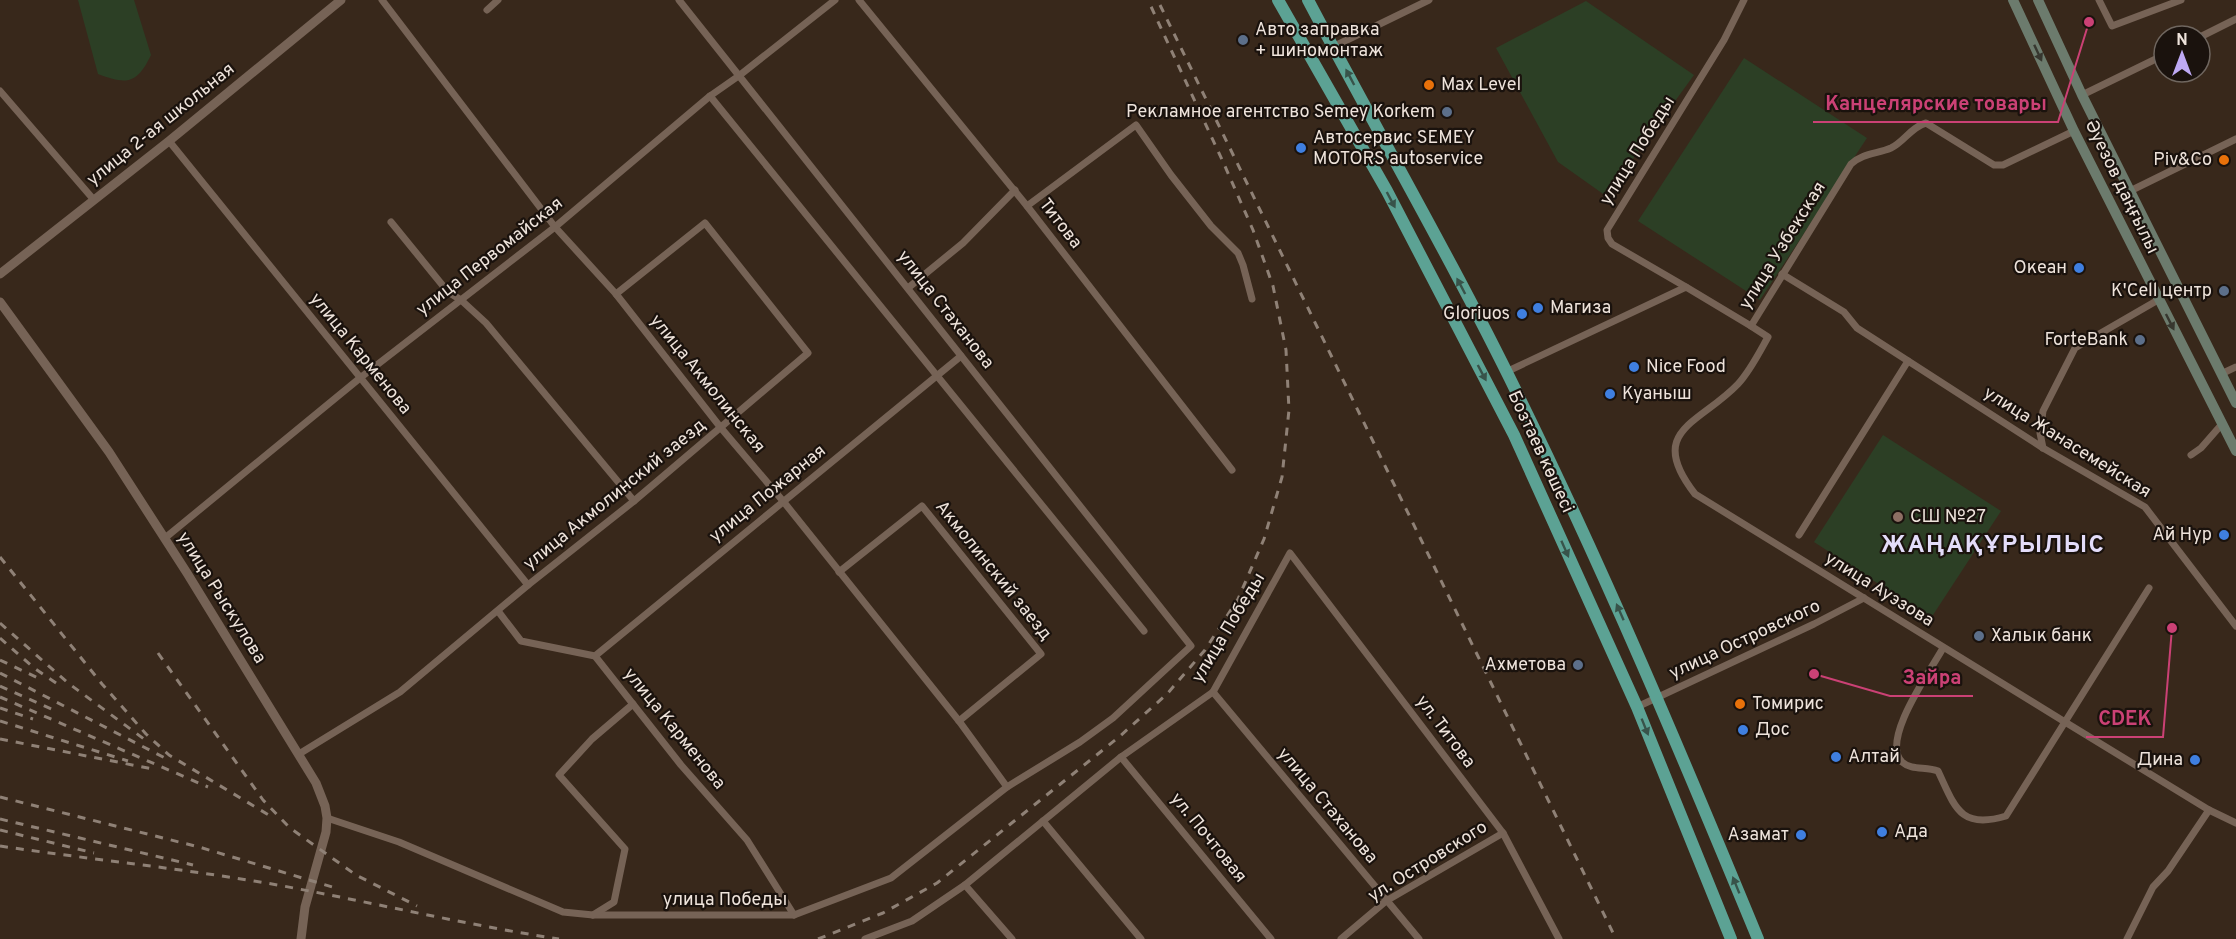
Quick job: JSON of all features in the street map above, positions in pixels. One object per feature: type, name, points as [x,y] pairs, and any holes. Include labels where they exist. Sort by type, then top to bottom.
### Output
[{"type":"highway","name":"Бозтаев көшесі","points":[[1278,0],[1387,191],[1514,435],[1637,707],[1731,939]]},
{"type":"highway","name":"Бозтаев көшесі","points":[[1308,0],[1506,372],[1577,516],[1658,698],[1758,939]]},
{"type":"main road","name":"Әуезов даңғылы","points":[[2013,0],[2074,131],[2236,451]]},
{"type":"main road","name":"Әуезов даңғылы","points":[[2038,0],[2082,95],[2236,403]]},
{"type":"street","name":"улица 2-ая школьная","points":[[0,274],[169,141],[341,0]]},
{"type":"street","name":"улица Акмолинская","points":[[382,0],[555,227],[616,294],[721,428],[783,501],[959,721],[1007,788]]},
{"type":"street","points":[[488,10],[498,0]]},
{"type":"street","name":"улица Стаханова","points":[[679,0],[1187,639]]},
{"type":"street","name":"улица Первомайская","points":[[165,538],[360,378],[555,227],[710,96],[835,0]]},
{"type":"street","name":"Титова","points":[[859,0],[1015,190],[1232,470]]},
{"type":"street","points":[[1312,57],[1429,0]]},
{"type":"street","name":"улица Победы","points":[[1686,287],[1612,244],[1607,230],[1724,40],[1744,0]]},
{"type":"street","points":[[2099,0],[2112,26],[2181,0]]},
{"type":"street","points":[[2212,31],[2236,19]]},
{"type":"street","points":[[2082,95],[2152,61]]},
{"type":"street","points":[[0,91],[94,200]]},
{"type":"street","points":[[710,96],[1144,631]]},
{"type":"street","name":"улица Узбекская","points":[[1686,287],[1751,326],[1851,164],[1858,157],[1892,148],[1919,125],[1926,123],[1994,165],[2003,165],[2074,131]]},
{"type":"street","points":[[1027,206],[1136,125],[1211,226],[1238,253],[1252,299]]},
{"type":"street","points":[[2130,191],[2236,139]]},
{"type":"street","name":"улица Карменова","points":[[169,141],[528,585]]},
{"type":"street","points":[[908,288],[978,228],[1015,190]]},
{"type":"street","points":[[391,222],[448,292],[486,322],[634,501]]},
{"type":"street","name":"улица Акмолинский заезд","points":[[299,754],[400,692],[528,585],[634,501],[808,353],[705,223],[616,294]]},
{"type":"street","name":"улица Жанасемейская","points":[[1782,274],[1845,312],[1857,328],[2043,448],[2145,507],[2236,626]]},
{"type":"street","points":[[1506,372],[1686,287]]},
{"type":"street","points":[[2043,448],[2040,433],[2043,411],[2075,348],[2158,300]]},
{"type":"street","name":"улица Рыскулова","points":[[0,302],[109,452],[165,538],[299,754],[321,795],[327,818],[324,841],[305,908],[301,939]]},
{"type":"street","name":"улица Ауэзова","points":[[1751,326],[1767,337],[1750,367],[1738,384],[1684,429],[1676,442],[1674,458],[1677,468],[1695,494],[2209,810],[2236,823]]},
{"type":"street","name":"улица Пожарная","points":[[595,656],[962,356]]},
{"type":"street","points":[[1799,535],[1908,361]]},
{"type":"street","points":[[2221,374],[2236,367]]},
{"type":"street","points":[[2191,455],[2201,448],[2222,424]]},
{"type":"street","name":"Акмолинский заезд","points":[[839,572],[922,506],[1041,654],[959,721]]},
{"type":"street","name":"улица Победы","points":[[865,939],[912,921],[965,885],[1121,757],[1213,692],[1290,553]]},
{"type":"street","name":"ул. Титова","points":[[1290,553],[1503,833],[1559,939]]},
{"type":"street","points":[[1943,648],[1905,715],[1896,744],[1898,756],[1904,764],[1938,771],[1956,809],[1972,819],[1992,821],[2006,816],[2149,588]]},
{"type":"street","name":"улица Островского","points":[[1637,707],[1864,598]]},
{"type":"street","points":[[498,611],[520,641],[595,656]]},
{"type":"street","name":"улица Победы","points":[[327,818],[399,842],[563,912],[593,915],[794,915],[891,878],[1007,788],[1080,742],[1113,718],[1190,648],[1187,639]]},
{"type":"street","name":"улица Карменова","points":[[595,656],[681,765],[747,840],[794,915]]},
{"type":"street","name":"улица Стаханова","points":[[1213,692],[1419,939]]},
{"type":"street","points":[[593,915],[614,902],[625,849],[559,775],[592,739],[633,704]]},
{"type":"street","name":"ул. Почтовая","points":[[1121,757],[1271,939]]},
{"type":"street","points":[[2127,939],[2153,888],[2168,872],[2209,810]]},
{"type":"street","points":[[1043,821],[1141,939]]},
{"type":"street","name":"ул. Островского","points":[[1341,939],[1386,901],[1503,833]]},
{"type":"street","points":[[965,885],[1012,939]]},
{"type":"green space","points":[[78,0],[134,0],[151,55],[136,77],[117,80],[98,74]]},
{"type":"green space","points":[[1586,1],[1694,75],[1606,196],[1558,162],[1496,48]]},
{"type":"green space","points":[[1744,58],[1867,138],[1760,300],[1638,221]]},
{"type":"green space","points":[[1883,435],[2001,511],[1931,618],[1814,542]]},
{"type":"railway","points":[[818,939],[883,913],[937,883],[1119,737],[1167,694],[1205,650],[1238,599],[1264,539],[1282,477],[1289,410],[1286,350],[1273,286],[1253,230],[1148,0]]},
{"type":"railway","points":[[1160,5],[1616,939]]},
{"type":"railway","points":[[0,557],[102,684],[146,734],[169,755],[272,817]]},
{"type":"railway","points":[[0,623],[68,683],[144,739]]},
{"type":"railway","points":[[0,638],[34,668],[59,685]]},
{"type":"railway","points":[[158,653],[263,800],[290,828],[356,875],[417,906]]},
{"type":"railway","points":[[0,660],[40,679]]},
{"type":"railway","points":[[0,673],[165,758]]},
{"type":"railway","points":[[0,686],[58,712]]},
{"type":"railway","points":[[0,697],[208,787]]},
{"type":"railway","points":[[0,708],[33,719]]},
{"type":"railway","points":[[0,721],[128,761]]},
{"type":"railway","points":[[0,739],[153,769]]},
{"type":"railway","points":[[0,797],[199,847],[339,889]]},
{"type":"railway","points":[[0,819],[193,865]]},
{"type":"railway","points":[[0,830],[94,853]]},
{"type":"railway","points":[[0,846],[248,880],[559,939]]},
{"type":"place","name":"Канцелярские товары","points":[[2089,22]]},
{"type":"place","name":"Авто заправка + шиномонтаж","points":[[1243,40]]},
{"type":"place","name":"Max Level","points":[[1429,85]]},
{"type":"place","name":"Рекламное агентство Semey Korkem","points":[[1447,112]]},
{"type":"place","name":"Автосервис SEMEY MOTORS autoservice","points":[[1301,148]]},
{"type":"place","name":"Piv&Co","points":[[2224,160]]},
{"type":"place","name":"Океан","points":[[2079,268]]},
{"type":"place","name":"K'Cell центр","points":[[2224,291]]},
{"type":"place","name":"Магиза","points":[[1538,308]]},
{"type":"place","name":"Gloriuos","points":[[1522,314]]},
{"type":"place","name":"ForteBank","points":[[2140,340]]},
{"type":"place","name":"Nice Food","points":[[1634,367]]},
{"type":"place","name":"Куаныш","points":[[1610,394]]},
{"type":"place","name":"СШ №27","points":[[1898,517]]},
{"type":"place","name":"Ай Нур","points":[[2224,535]]},
{"type":"place","name":"CDEK","points":[[2172,628]]},
{"type":"place","name":"Халык банк","points":[[1979,636]]},
{"type":"place","name":"Ахметова","points":[[1578,665]]},
{"type":"place","name":"Зайра","points":[[1814,674]]},
{"type":"place","name":"Томирис","points":[[1740,704]]},
{"type":"place","name":"Дос","points":[[1743,730]]},
{"type":"place","name":"Алтай","points":[[1836,757]]},
{"type":"place","name":"Дина","points":[[2195,760]]},
{"type":"place","name":"Ада","points":[[1882,832]]},
{"type":"place","name":"Азамат","points":[[1801,835]]},
{"type":"district","name":"ЖАҢАҚҰРЫЛЫС","points":[[1993,546]]}]
